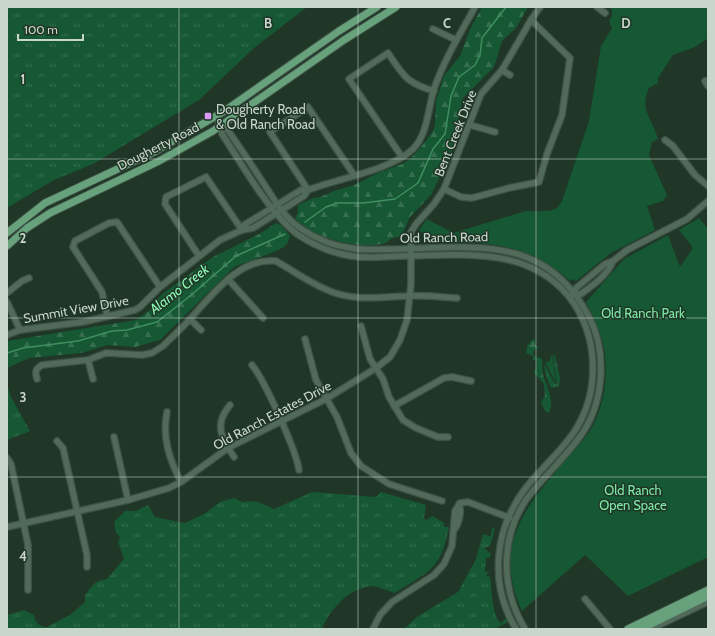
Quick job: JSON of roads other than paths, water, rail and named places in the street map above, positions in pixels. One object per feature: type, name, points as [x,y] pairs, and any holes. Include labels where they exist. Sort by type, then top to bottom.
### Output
[{"type":"main road","name":"Dougherty Road","points":[[7,233],[46,203],[154,152],[215,117],[377,7]]},
{"type":"main road","name":"Dougherty Road","points":[[7,246],[27,228],[50,213],[159,161],[221,125],[344,40],[396,7]]},
{"type":"main road","points":[[628,629],[708,590]]},
{"type":"main road","points":[[641,629],[708,596]]},
{"type":"street","name":"Summit View Drive","points":[[242,230],[244,225],[301,190],[308,190],[385,165],[402,157],[413,149],[422,136],[434,90],[456,40],[475,7]]},
{"type":"street","name":"Bent Creek Drive","points":[[410,249],[411,232],[444,189],[470,125],[480,94],[502,70],[540,7]]},
{"type":"street","points":[[597,7],[605,13]]},
{"type":"street","points":[[444,189],[461,197],[472,198],[539,182],[547,154],[562,115],[570,58],[531,20]]},
{"type":"street","points":[[433,29],[456,40]]},
{"type":"street","points":[[402,157],[350,78],[388,53],[410,82],[417,86],[434,90]]},
{"type":"street","points":[[502,70],[510,75]]},
{"type":"street","points":[[308,190],[270,132],[308,107],[354,175]]},
{"type":"street","name":"Old Ranch Road","points":[[215,117],[221,125],[227,129],[278,205],[279,213],[296,233],[331,252],[352,256],[480,254],[513,260],[545,276],[569,298],[584,323],[589,338],[593,360],[593,380],[583,415],[575,431],[526,487],[515,504],[508,518],[500,544],[498,575],[506,610],[516,629]]},
{"type":"street","name":"Old Ranch Road","points":[[221,125],[222,134],[272,208],[300,229],[333,244],[352,248],[410,249],[479,246],[516,252],[533,259],[551,270],[575,294],[591,320],[596,336],[600,359],[600,380],[597,398],[590,420],[580,437],[520,509],[508,544],[506,574],[513,607],[525,629]]},
{"type":"street","points":[[470,125],[495,132]]},
{"type":"street","points":[[665,140],[673,146],[695,175],[708,186]]},
{"type":"street","points":[[199,256],[165,204],[166,197],[206,177],[242,230]]},
{"type":"street","name":"Summit View Drive","points":[[7,335],[20,330],[83,322],[107,315],[122,314],[134,310],[140,307],[160,287],[220,240],[242,230],[253,228],[304,196],[308,190]]},
{"type":"street","points":[[569,298],[575,294],[576,288],[605,264],[613,261],[627,250],[688,219],[708,201]]},
{"type":"street","points":[[107,315],[102,292],[73,248],[75,241],[84,236],[113,221],[116,222],[160,287]]},
{"type":"street","name":"Old Ranch Estates Drive","points":[[7,527],[158,492],[181,482],[228,448],[326,399],[376,368],[390,356],[400,340],[407,320],[410,296],[410,249]]},
{"type":"street","points":[[37,379],[35,372],[36,368],[42,364],[88,360],[106,354],[142,356],[152,353],[163,346],[228,279],[243,269],[268,260],[276,261],[318,286],[335,293],[356,298],[376,299],[410,296],[457,298]]},
{"type":"street","points":[[7,293],[22,281],[29,278]]},
{"type":"street","points":[[228,279],[263,318]]},
{"type":"street","points":[[7,302],[20,330]]},
{"type":"street","points":[[190,319],[201,330]]},
{"type":"street","points":[[361,326],[370,360],[376,368],[394,406],[403,420],[416,428],[438,437],[448,437]]},
{"type":"street","points":[[305,339],[316,380],[337,417],[351,452],[361,466],[389,484],[442,501]]},
{"type":"street","points":[[88,360],[93,379]]},
{"type":"street","points":[[252,365],[259,374],[281,422],[298,460],[299,470]]},
{"type":"street","points":[[394,406],[444,378],[452,377],[471,381]]},
{"type":"street","points":[[230,405],[224,412],[220,428],[221,437],[234,457]]},
{"type":"street","points":[[168,412],[165,423],[168,452],[181,482]]},
{"type":"street","points":[[114,437],[128,500]]},
{"type":"street","points":[[57,441],[63,448],[87,555],[87,566]]},
{"type":"street","points":[[7,458],[11,464],[16,494],[28,544],[28,590]]},
{"type":"street","points":[[373,629],[380,615],[392,602],[439,571],[449,554],[454,530],[454,511],[459,504],[462,502],[468,502],[515,520]]},
{"type":"street","points":[[585,599],[610,629]]},
{"type":"street","points":[[651,629],[708,602]]},
{"type":"waterway","name":"Alamo Creek","points":[[305,222],[326,207],[337,203],[363,203],[395,199],[418,183],[433,149],[445,134],[451,96],[459,77],[475,65],[480,55],[482,38],[506,7]]},
{"type":"waterway","name":"Alamo Creek","points":[[7,353],[23,348],[78,341],[112,331],[127,330],[157,322],[190,296],[236,256],[285,234]]},
{"type":"place","name":"Dougherty Road & Old Ranch Road","points":[[208,116]]},
{"type":"park label","name":"Old Ranch Park","points":[[643,313]]},
{"type":"park label","name":"Old Ranch Open Space","points":[[633,498]]}]
